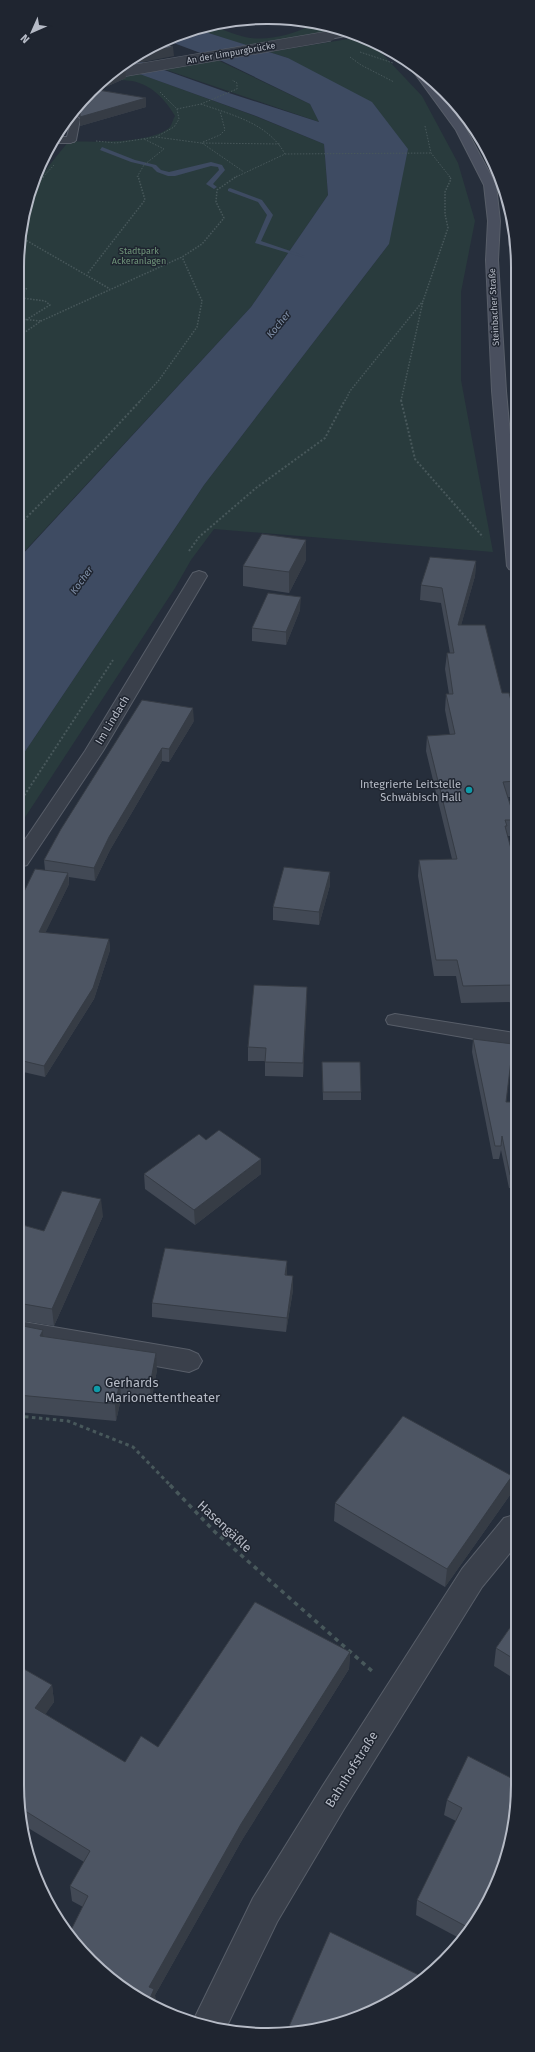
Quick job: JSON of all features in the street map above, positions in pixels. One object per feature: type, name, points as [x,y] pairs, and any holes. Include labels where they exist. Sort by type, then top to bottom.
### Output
[{"type":"main road","name":"Steinbacher Straße","points":[[426,82],[461,129],[490,184],[494,221],[492,260],[498,391],[511,525]]},
{"type":"street","name":"An der Limpurgbrücke","points":[[122,72],[340,35]]},
{"type":"street","points":[[60,140],[71,140]]},
{"type":"street","name":"Im Lindach","points":[[24,855],[94,751],[199,576]]},
{"type":"street","points":[[24,1332],[189,1361]]},
{"type":"street","name":"Bahnhofstraße","points":[[211,2021],[265,1910],[398,1694],[472,1578],[511,1531]]},
{"type":"lane","points":[[71,140],[76,119]]},
{"type":"lane","points":[[395,1020],[511,1039]]},
{"type":"path","points":[[358,51],[393,64]]},
{"type":"path","points":[[348,56],[360,65],[393,80],[396,85]]},
{"type":"path","points":[[156,137],[174,127],[179,119],[177,109],[157,89]]},
{"type":"path","points":[[177,109],[201,104],[230,92]]},
{"type":"path","points":[[201,104],[252,123],[274,137],[281,144],[285,154]]},
{"type":"path","points":[[201,142],[220,135],[225,130],[220,111]]},
{"type":"path","points":[[425,125],[430,153],[451,179],[445,192],[445,214],[448,228],[423,301],[401,400],[415,459],[483,537]]},
{"type":"path","points":[[71,140],[116,143],[156,137],[201,142],[281,144]]},
{"type":"path","points":[[88,273],[145,200],[137,178],[144,165],[164,149],[143,138]]},
{"type":"path","points":[[201,142],[244,172]]},
{"type":"path","points":[[24,333],[41,321],[182,257],[202,244],[224,218],[216,202],[217,190],[244,172],[264,165],[285,154],[430,153]]},
{"type":"path","points":[[26,242],[52,257],[88,273],[111,289]]},
{"type":"path","points":[[24,519],[84,458],[102,442],[159,380],[197,326],[202,301],[182,257]]},
{"type":"path","points":[[24,292],[27,288]]},
{"type":"path","points":[[24,298],[46,301],[50,305],[26,320]]},
{"type":"path","points":[[185,555],[199,537],[256,488],[325,438],[350,391],[423,301]]},
{"type":"path","points":[[26,320],[41,321]]},
{"type":"path","points":[[24,796],[116,656]]},
{"type":"path","name":"Hasengäßle","points":[[24,1417],[68,1421],[133,1448],[215,1532],[398,1694]]},
{"type":"green space","points":[[306,27],[328,32],[248,46],[205,32],[221,29],[245,37],[271,38]]},
{"type":"green space","points":[[351,39],[381,52],[422,96],[458,163],[475,221],[461,292],[461,380],[493,552],[214,529],[191,560],[175,588],[24,819],[24,753],[204,485],[389,244],[288,58],[269,52]]},
{"type":"green space","points":[[209,56],[310,104],[319,122],[152,65]]},
{"type":"green space","name":"Stadtpark Ackeranlagen","points":[[140,74],[255,116],[324,144],[328,195],[251,307],[24,552],[24,268],[26,236],[32,204],[37,189],[44,173],[69,141],[122,141],[150,136],[161,133],[170,127],[175,116],[167,104],[152,89],[132,81],[113,79]]},
{"type":"water","name":"Kocher","points":[[205,32],[288,58],[372,102],[408,149],[389,244],[204,485],[24,753],[24,553],[251,307],[328,195],[324,144],[256,116],[126,69],[139,61],[229,93],[319,122],[310,104],[222,61],[174,43]]},
{"type":"building","points":[[169,45],[173,47],[158,50]]},
{"type":"building","points":[[100,90],[146,98],[80,117],[80,112]]},
{"type":"building","points":[[262,534],[306,540],[289,572],[243,566]]},
{"type":"building","points":[[430,557],[476,561],[458,625],[485,625],[502,693],[509,693],[511,701],[511,781],[503,782],[511,807],[511,820],[505,820],[507,826],[505,826],[511,849],[511,985],[463,986],[457,960],[436,960],[419,860],[457,859],[427,736],[455,734],[446,694],[453,694],[447,653],[454,653],[442,588],[421,585]]},
{"type":"building","points":[[268,593],[301,597],[286,632],[252,628]]},
{"type":"building","points":[[142,700],[193,708],[169,749],[162,748],[109,837],[94,868],[44,860],[61,829]]},
{"type":"building","points":[[284,867],[330,872],[319,912],[273,907]]},
{"type":"building","points":[[35,869],[68,873],[39,932],[109,939],[93,988],[44,1066],[24,1061],[24,892]]},
{"type":"building","points":[[254,985],[307,987],[303,1063],[265,1062],[266,1048],[248,1047]]},
{"type":"building","points":[[473,1039],[511,1044],[511,1061],[506,1102],[511,1102],[511,1175],[502,1136],[501,1146],[495,1146]]},
{"type":"building","points":[[322,1062],[360,1062],[361,1092],[323,1092]]},
{"type":"building","points":[[219,1130],[261,1159],[194,1210],[144,1174],[199,1134],[206,1140]]},
{"type":"building","points":[[62,1191],[101,1199],[52,1309],[24,1304],[24,1225],[44,1231]]},
{"type":"building","points":[[165,1248],[287,1261],[285,1275],[293,1276],[287,1318],[152,1303]]},
{"type":"building","points":[[24,1326],[43,1330],[40,1336],[156,1353],[150,1385],[120,1382],[115,1404],[24,1396]]},
{"type":"building","points":[[403,1416],[511,1475],[447,1569],[335,1503]]},
{"type":"building","points":[[255,1602],[350,1652],[241,1824],[149,1987],[154,1989],[150,1997],[132,1987],[107,1968],[95,1957],[71,1929],[88,1896],[70,1886],[90,1851],[26,1811],[24,1784],[24,1669],[52,1685],[35,1708],[125,1762],[141,1736],[158,1747]]},
{"type":"building","points":[[511,1626],[511,1657],[496,1648]]},
{"type":"building","points":[[468,1756],[511,1778],[509,1816],[503,1848],[486,1892],[466,1926],[417,1900],[462,1808],[447,1800]]},
{"type":"building","points":[[330,1932],[419,1975],[403,1987],[375,2003],[346,2015],[331,2020],[289,2027]]},
{"type":"waterway","points":[[102,149],[133,161],[154,166],[159,171],[168,174],[175,174],[211,164],[220,166],[222,170],[209,184],[214,187]]},
{"type":"waterway","points":[[230,190],[260,201],[270,215],[257,242],[303,257]]},
{"type":"place","name":"Integrierte Leitstelle Schwäbisch Hall","points":[[469,790]]},
{"type":"place","name":"Gerhards Marionettentheater","points":[[97,1389]]}]
